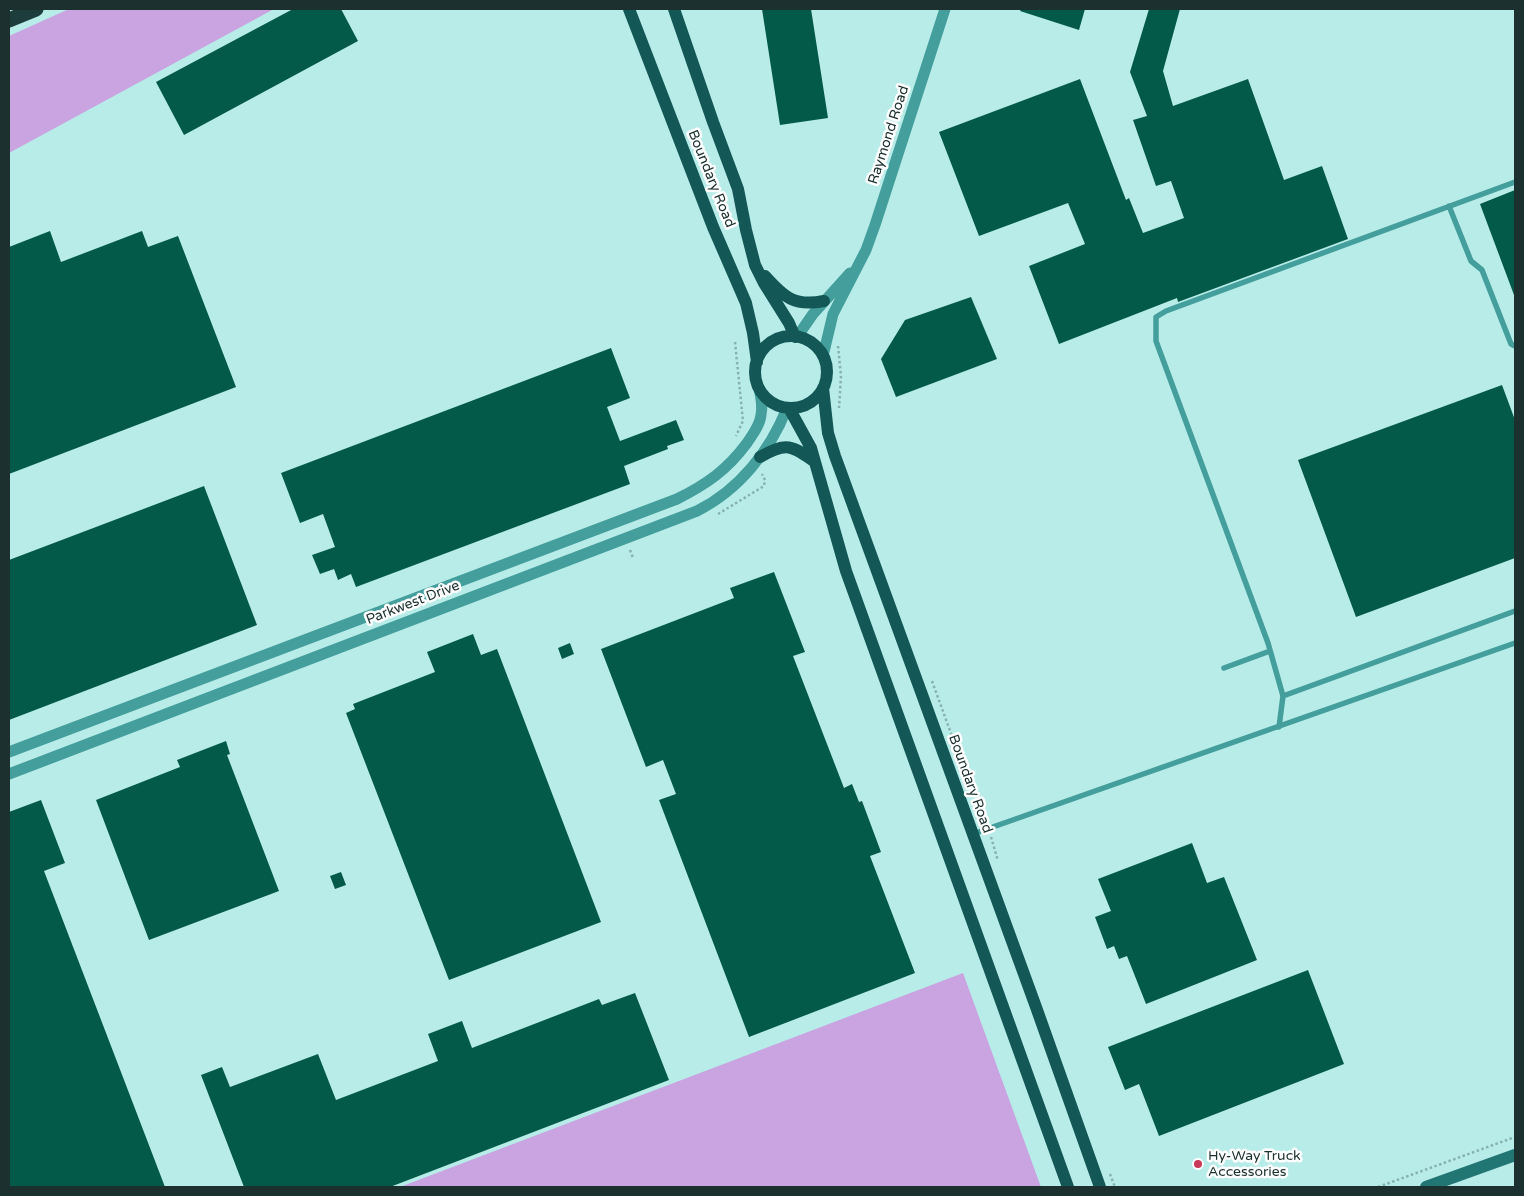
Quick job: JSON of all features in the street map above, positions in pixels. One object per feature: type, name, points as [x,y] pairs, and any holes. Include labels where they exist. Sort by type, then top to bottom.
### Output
[{"type":"highway","points":[[9,20],[36,9]]},
{"type":"main road","name":"Boundary Road","points":[[629,9],[710,218],[746,303],[757,362]]},
{"type":"main road","name":"Boundary Road","points":[[674,9],[715,130],[738,189],[755,265],[796,337]]},
{"type":"main road","points":[[755,265],[783,295],[793,300],[810,304],[824,301]]},
{"type":"main road","points":[[796,337],[811,343],[822,356],[827,372],[823,388],[817,397],[808,404],[788,408],[772,403],[759,388],[755,375],[757,362],[763,350],[774,340],[796,337]]},
{"type":"main road","name":"Boundary Road","points":[[823,388],[828,433],[834,456],[1100,1187]]},
{"type":"main road","points":[[788,408],[805,436],[815,462],[849,579],[1068,1187]]},
{"type":"main road","points":[[760,457],[776,448],[790,447],[798,450],[815,462]]},
{"type":"street","name":"Raymond Road","points":[[822,356],[833,314],[866,250],[876,226],[945,9]]},
{"type":"street","name":"Raymond Road","points":[[796,337],[824,301],[856,268]]},
{"type":"street","name":"Parkwest Drive","points":[[9,752],[677,499],[711,480],[736,457],[759,423],[762,414],[759,388]]},
{"type":"street","name":"Parkwest Drive","points":[[9,774],[685,516],[708,505],[740,481],[760,457],[788,408]]},
{"type":"street","points":[[499,567],[505,584]]},
{"type":"street","points":[[1426,1187],[1515,1155]]},
{"type":"lane","points":[[1280,727],[1283,696],[1270,651],[1156,341],[1156,317],[1166,311],[1515,182]]},
{"type":"lane","points":[[1450,206],[1471,261],[1482,270],[1511,344],[1515,346]]},
{"type":"lane","points":[[1283,696],[1515,611]]},
{"type":"lane","points":[[973,834],[1515,643]]},
{"type":"lane","points":[[1224,668],[1270,651]]},
{"type":"path","points":[[837,342],[841,376],[838,417]]},
{"type":"path","points":[[931,680],[964,768]]},
{"type":"path","points":[[967,776],[979,796],[1000,868]]},
{"type":"path","points":[[1378,1187],[1515,1137]]},
{"type":"path","points":[[1109,1171],[1115,1187]]},
{"type":"shaded area","points":[[69,9],[274,9],[9,153],[9,36]]},
{"type":"shaded area","points":[[963,973],[1041,1187],[400,1187]]},
{"type":"building","points":[[293,9],[341,9],[358,41],[184,135],[156,82]]},
{"type":"building","points":[[762,9],[811,9],[828,118],[780,125]]},
{"type":"building","points":[[1021,9],[1085,9],[1079,30],[1020,11]]},
{"type":"building","points":[[1149,9],[1180,9],[1163,71],[1173,106],[1248,79],[1284,180],[1322,166],[1348,239],[1178,302],[1177,298],[1059,344],[1029,266],[1085,244],[1068,203],[979,236],[939,132],[1080,79],[1126,200],[1129,198],[1143,233],[1184,218],[1171,181],[1156,186],[1133,120],[1147,116],[1130,72]]},
{"type":"building","points":[[1515,190],[1515,294],[1514,295],[1480,204]]},
{"type":"building","points":[[50,231],[61,262],[142,231],[148,247],[178,236],[236,387],[9,474],[9,247]]},
{"type":"building","points":[[971,297],[997,359],[896,397],[881,359],[905,320]]},
{"type":"building","points":[[611,348],[630,398],[607,407],[620,441],[676,420],[684,440],[667,446],[668,449],[624,466],[630,484],[356,587],[351,574],[338,580],[334,569],[320,574],[312,555],[335,547],[323,514],[300,523],[281,473]]},
{"type":"building","points":[[1502,385],[1515,420],[1515,558],[1356,617],[1298,460]]},
{"type":"building","points":[[204,486],[257,625],[9,720],[9,560]]},
{"type":"building","points":[[774,572],[805,652],[793,656],[844,788],[852,784],[859,802],[862,801],[881,852],[870,856],[915,973],[749,1037],[659,800],[676,794],[663,760],[646,767],[601,649],[734,598],[730,588]]},
{"type":"building","points":[[473,634],[481,655],[497,649],[601,922],[449,980],[346,713],[355,709],[353,704],[435,672],[427,652]]},
{"type":"building","points":[[570,643],[574,654],[562,659],[558,648]]},
{"type":"building","points":[[226,741],[230,754],[227,755],[279,891],[149,940],[96,800],[180,767],[177,760]]},
{"type":"building","points":[[41,800],[65,863],[44,871],[165,1187],[9,1187],[9,812]]},
{"type":"building","points":[[1192,843],[1207,883],[1224,877],[1257,960],[1146,1004],[1127,956],[1119,959],[1114,946],[1107,949],[1095,917],[1111,911],[1098,879]]},
{"type":"building","points":[[341,872],[346,885],[335,889],[330,876]]},
{"type":"building","points":[[1308,970],[1344,1064],[1159,1136],[1139,1084],[1125,1090],[1108,1047]]},
{"type":"building","points":[[635,993],[669,1080],[390,1187],[244,1187],[201,1075],[222,1067],[230,1087],[318,1054],[336,1100],[438,1061],[428,1034],[462,1021],[472,1048],[599,999],[602,1005]]},
{"type":"place","name":"Hy-Way Truck Accessories","points":[[1198,1164]]}]
